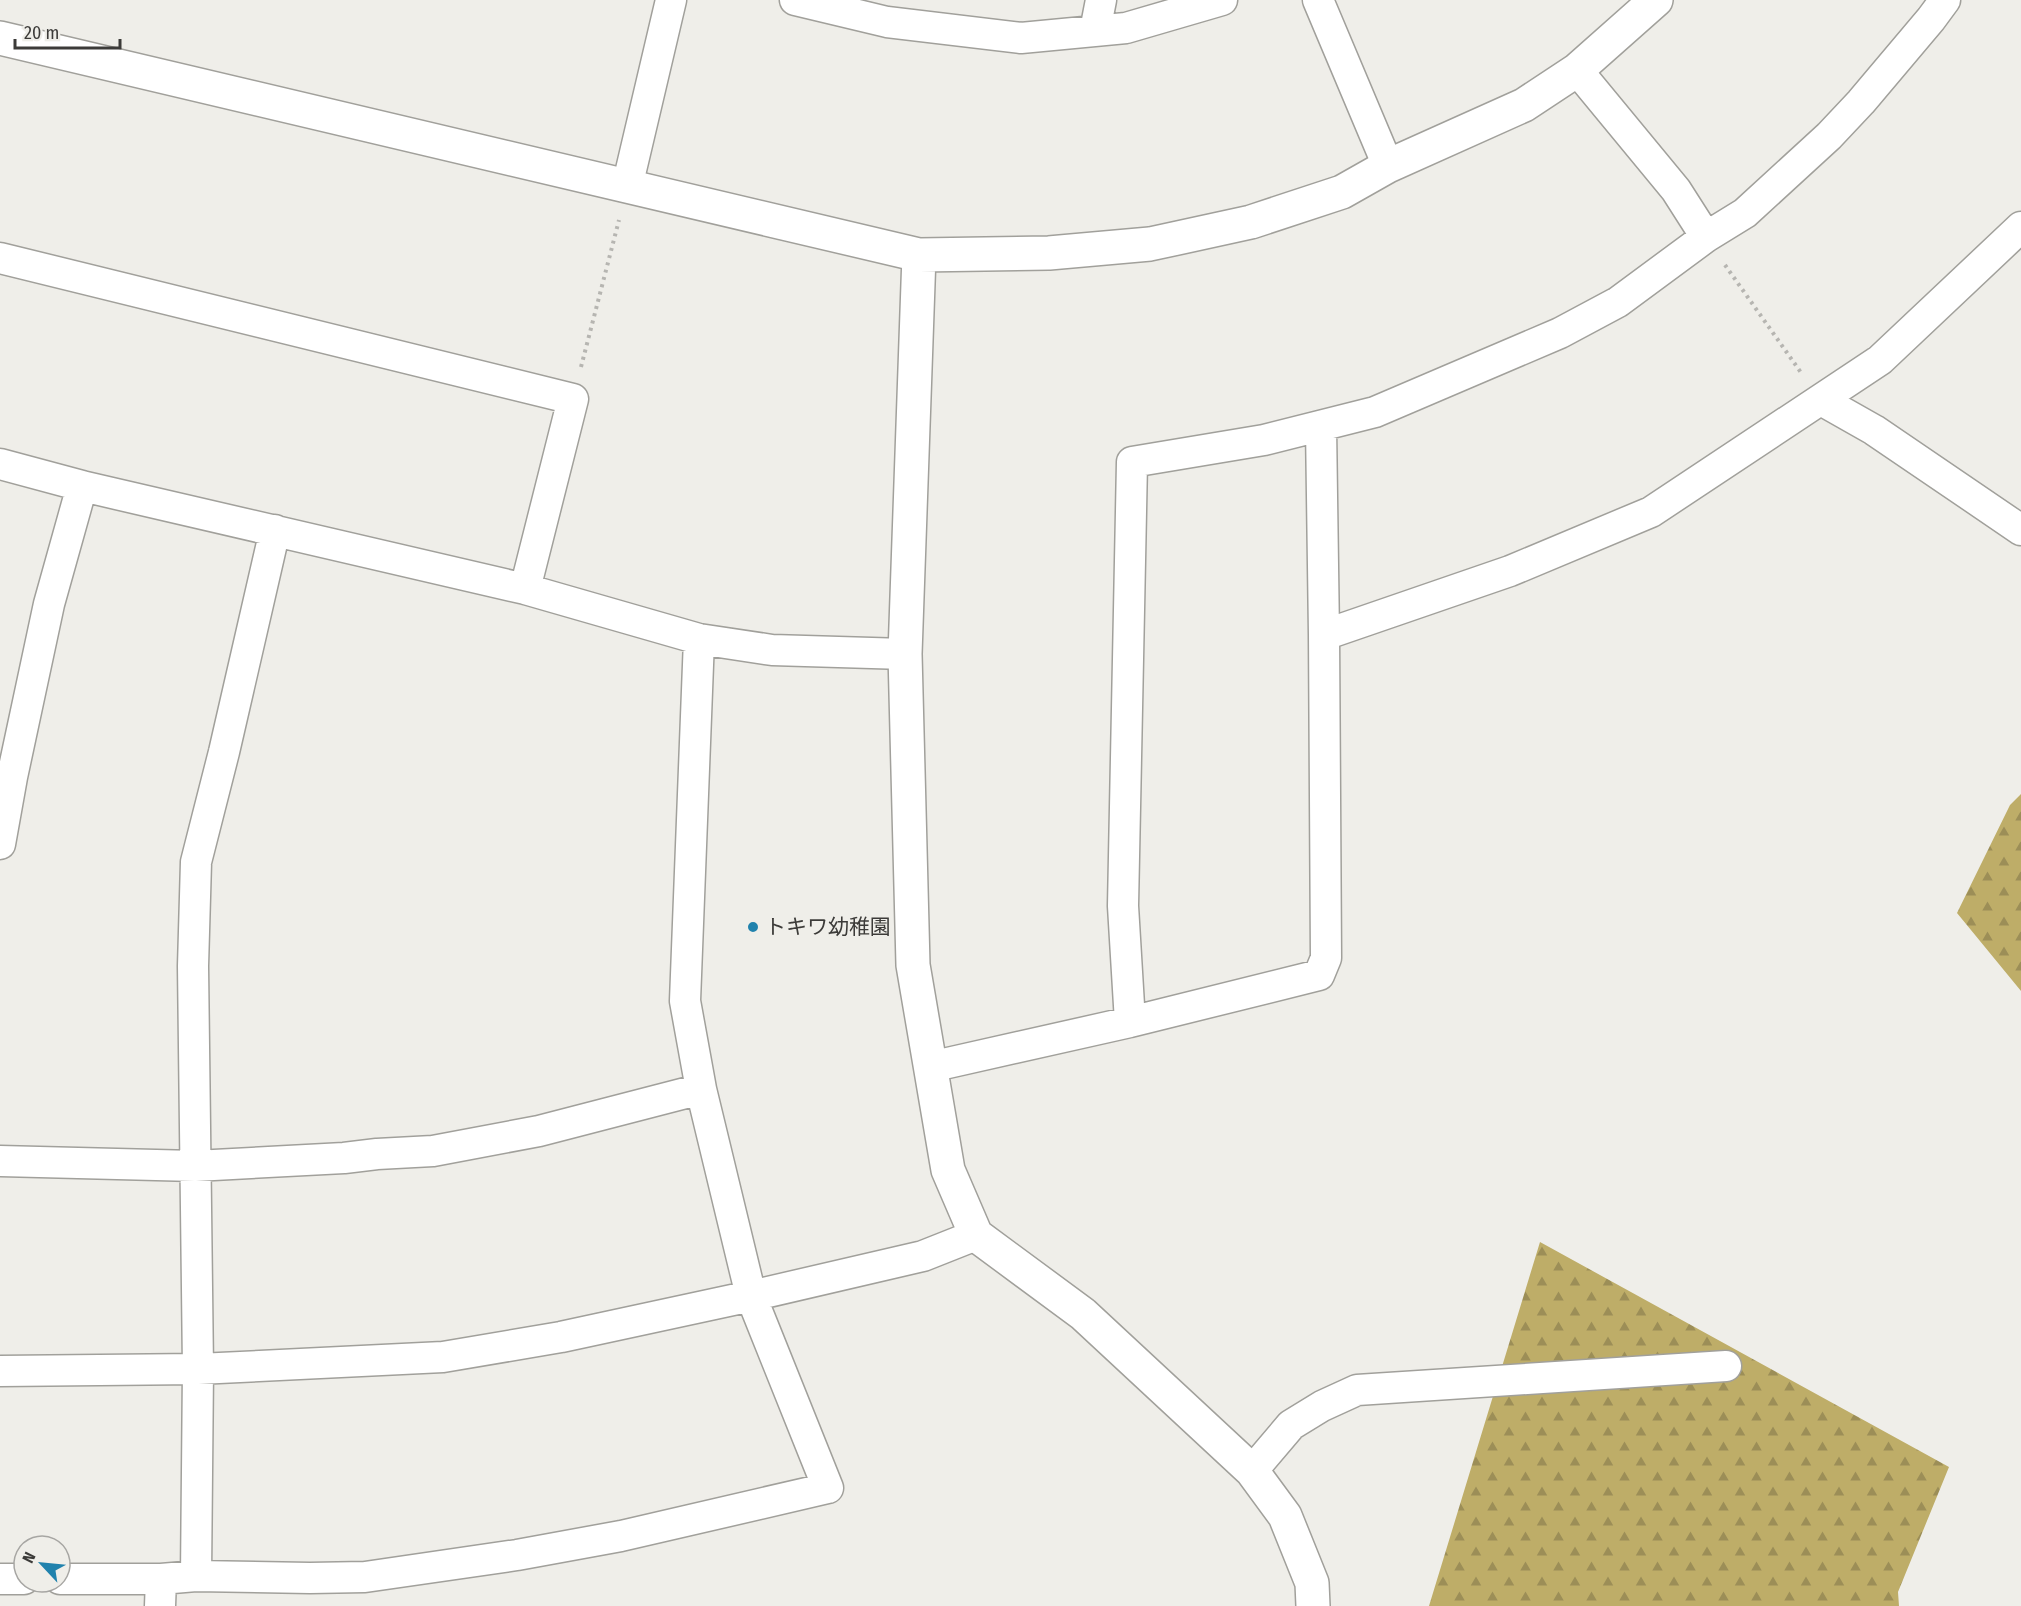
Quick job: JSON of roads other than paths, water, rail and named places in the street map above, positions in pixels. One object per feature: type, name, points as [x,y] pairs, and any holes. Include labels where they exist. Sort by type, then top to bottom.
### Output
[{"type":"street","points":[[627,187],[671,0]]},
{"type":"street","points":[[795,0],[889,11],[1021,38],[1126,28],[1222,0]]},
{"type":"street","points":[[1095,31],[1101,0]]},
{"type":"street","points":[[1318,0],[1388,166]]},
{"type":"street","points":[[0,38],[919,255],[1049,253],[1150,244],[1251,222],[1342,192],[1388,166],[1524,105],[1576,70],[1656,0]]},
{"type":"street","points":[[1130,1022],[1123,906],[1132,462],[1264,440],[1376,412],[1560,333],[1618,302],[1706,237],[1745,213],[1829,136],[1862,102],[1945,0]]},
{"type":"street","points":[[1576,70],[1676,190],[1706,237]]},
{"type":"street","points":[[1324,635],[1510,571],[1651,512],[1880,360],[2021,227]]},
{"type":"street","points":[[919,255],[905,654],[913,965],[948,1170],[976,1235],[1083,1314],[1252,1471],[1286,1516],[1312,1583],[1313,1606]]},
{"type":"street","points":[[0,258],[573,399],[525,589]]},
{"type":"street","points":[[1821,400],[1874,430],[2021,530]]},
{"type":"street","points":[[930,1067],[1130,1022],[1319,975],[1326,958],[1321,426]]},
{"type":"street","points":[[0,464],[82,486],[525,589],[699,639],[772,650],[905,654]]},
{"type":"street","points":[[0,844],[49,604],[82,486]]},
{"type":"street","points":[[196,1576],[198,1370],[193,966],[196,862],[275,530]]},
{"type":"street","points":[[72,1581],[160,1592],[196,1576],[365,1577],[518,1555],[610,1538],[828,1488],[751,1296],[701,1089],[685,1001],[699,639]]},
{"type":"street","points":[[0,1161],[195,1166],[344,1158],[433,1150],[539,1131],[701,1089]]},
{"type":"street","points":[[0,1371],[198,1370],[443,1357],[561,1337],[751,1296],[923,1256],[976,1235]]},
{"type":"street","points":[[1252,1471],[1291,1425],[1322,1406],[1357,1390],[1726,1366]]},
{"type":"place","name":"トキワ幼稚園","points":[[753,927]]}]
